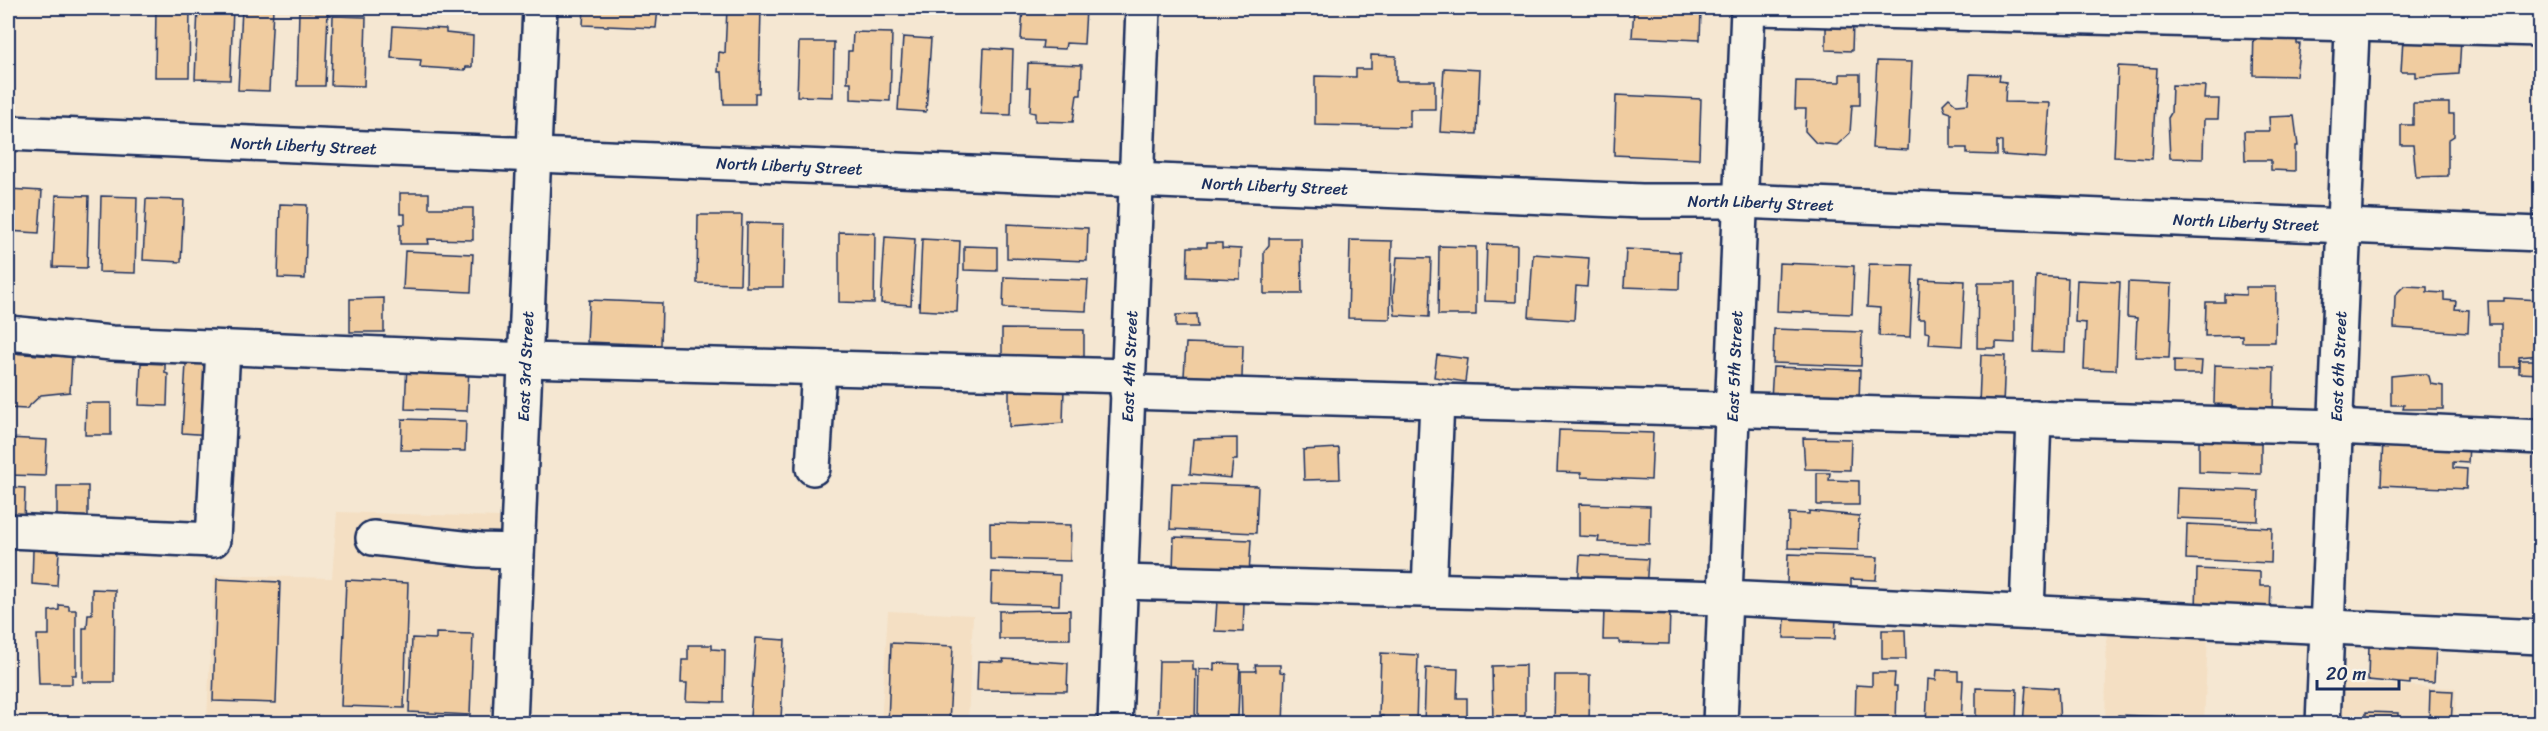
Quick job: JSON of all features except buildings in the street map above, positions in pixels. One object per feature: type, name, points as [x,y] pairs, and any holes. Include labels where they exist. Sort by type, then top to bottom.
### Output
[{"type":"street","name":"East 3rd Street","points":[[510,723],[540,8]]},
{"type":"street","name":"East 4th Street","points":[[1115,723],[1143,8]]},
{"type":"street","name":"East 5th Street","points":[[1720,723],[1748,8]]},
{"type":"street","points":[[1758,8],[2353,15],[2541,29]]},
{"type":"street","name":"East 6th Street","points":[[2324,723],[2353,15]]},
{"type":"street","name":"North Liberty Street","points":[[8,133],[1642,201],[1740,201],[2541,234]]},
{"type":"street","points":[[8,333],[112,343],[526,360],[819,368],[1437,401],[2336,427],[2541,437]]},
{"type":"street","points":[[8,531],[213,540],[223,348]]},
{"type":"street","points":[[813,468],[819,368]]},
{"type":"street","points":[[1429,590],[1437,401]]},
{"type":"street","points":[[2027,612],[2034,418]]},
{"type":"street","points":[[373,538],[480,550],[518,551]]},
{"type":"street","points":[[1120,582],[1725,598],[2541,637]]},
{"type":"shaded area","points":[[337,512],[500,517],[492,723],[285,724],[207,719],[214,575],[332,578]]},
{"type":"shaded area","points":[[888,611],[973,615],[968,723],[881,724]]},
{"type":"shaded area","points":[[2107,628],[2208,635],[2204,723],[2105,724]]},
{"type":"shaded area","points":[[2343,683],[2456,688],[2455,723],[2342,724]]}]
